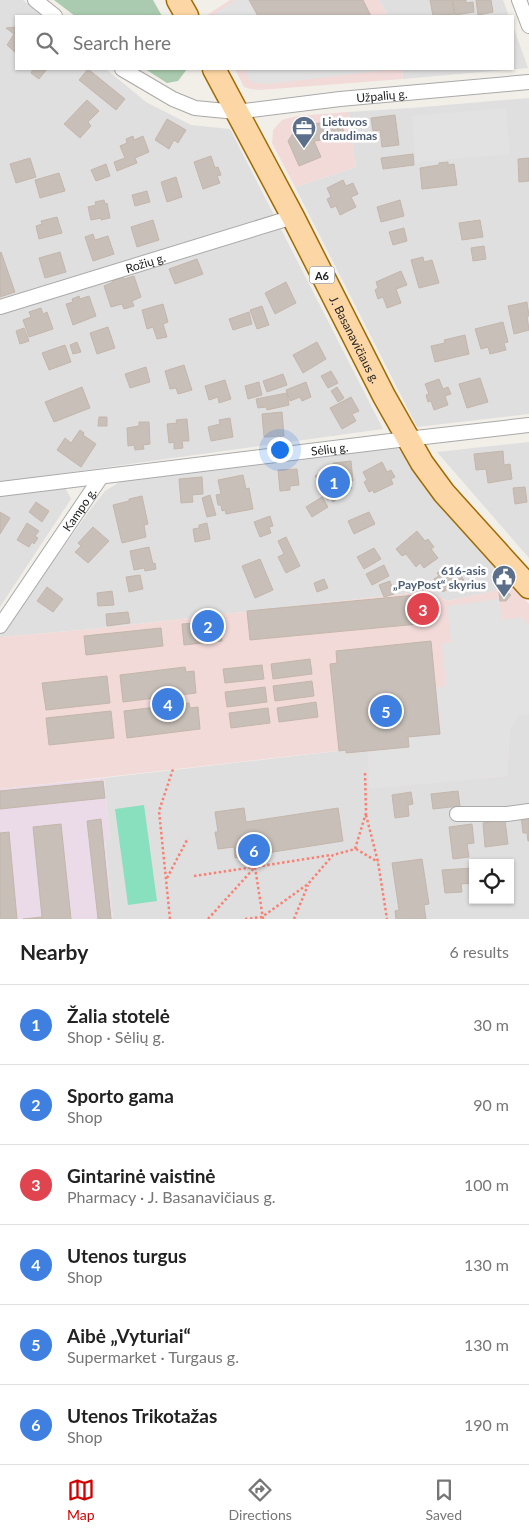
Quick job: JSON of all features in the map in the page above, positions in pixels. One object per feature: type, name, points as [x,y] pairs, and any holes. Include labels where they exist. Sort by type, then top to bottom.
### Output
[{"type":"main road","points":[[178,0],[186,15]]},
{"type":"main road","name":"J. Basanavičiaus g.","points":[[215,70],[293,217],[407,439],[444,493],[529,587]]},
{"type":"street","points":[[35,0],[54,15]]},
{"type":"street","points":[[519,0],[529,26]]},
{"type":"street","name":"Užpalių g.","points":[[124,70],[173,99],[195,108],[236,112],[340,99],[529,82]]},
{"type":"street","name":"Rožių g.","points":[[0,307],[293,217]]},
{"type":"street","name":"Sėlių g.","points":[[101,477],[529,425]]},
{"type":"street","name":"Kampo g.","points":[[0,489],[101,477]]},
{"type":"street","name":"Kampo g.","points":[[0,626],[101,477]]},
{"type":"street","points":[[457,814],[507,814],[529,811]]},
{"type":"path","points":[[170,919],[159,812],[173,769]]},
{"type":"path","points":[[365,773],[366,813],[378,862],[387,919]]},
{"type":"path","points":[[355,849],[366,813]]},
{"type":"path","points":[[166,880],[188,838]]},
{"type":"path","points":[[194,876],[355,849],[378,862]]},
{"type":"path","points":[[245,919],[262,918],[308,884],[332,854]]},
{"type":"path","points":[[255,867],[262,918]]},
{"type":"path","points":[[208,919],[255,867]]},
{"type":"path","points":[[294,919],[308,884]]},
{"type":"shaded area","points":[[0,0],[23,0],[41,15],[15,15],[15,70],[107,70],[146,102],[191,125],[230,129],[383,429],[0,482]]},
{"type":"shaded area","points":[[230,0],[379,0],[387,15],[207,15]]},
{"type":"shaded area","points":[[235,0],[249,0],[256,15],[216,15]]},
{"type":"shaded area","points":[[379,0],[503,0],[509,15],[387,15]]},
{"type":"shaded area","points":[[514,29],[528,68],[514,69]]},
{"type":"shaded area","points":[[236,70],[402,70],[403,79],[260,90],[244,87]]},
{"type":"shaded area","points":[[245,70],[389,70],[267,84],[251,82]]},
{"type":"shaded area","points":[[402,70],[505,70],[403,79]]},
{"type":"shaded area","points":[[529,98],[529,414],[417,427],[295,187],[356,167],[348,112]]},
{"type":"shaded area","points":[[506,108],[510,154],[416,162],[412,116]]},
{"type":"shaded area","points":[[348,112],[356,167],[295,187],[272,143],[273,130],[282,120],[297,116]]},
{"type":"shaded area","points":[[529,442],[529,558],[437,452]]},
{"type":"shaded area","points":[[391,446],[397,447],[428,490],[513,587],[447,601],[430,591],[93,629],[0,637],[93,506],[105,491],[118,483],[132,477]]},
{"type":"shaded area","points":[[65,487],[71,499],[0,607],[0,496]]},
{"type":"shaded area","points":[[513,587],[529,604],[529,713],[519,715],[510,728],[507,776],[370,789],[368,751],[346,753],[345,750],[0,789],[0,637],[93,629],[430,591],[447,601]]},
{"type":"shaded area","points":[[499,599],[502,620],[521,617],[529,625],[529,713],[519,715],[510,728],[507,776],[370,789],[368,751],[409,747],[408,737],[435,688],[446,686],[442,644],[451,642],[447,606]]},
{"type":"shaded area","points":[[529,713],[529,919],[113,919],[105,840],[110,839],[104,778],[346,750],[346,753],[368,751],[370,788],[507,776],[510,728],[519,715]]},
{"type":"shaded area","points":[[104,778],[110,839],[105,841],[113,919],[0,919],[0,789]]},
{"type":"green space","points":[[54,0],[153,0],[161,15],[74,15]]},
{"type":"green space","points":[[147,70],[186,70],[178,81],[167,83]]},
{"type":"green space","points":[[144,805],[157,901],[128,905],[115,809]]},
{"type":"building","points":[[249,0],[363,0],[370,15],[257,15]]},
{"type":"building","points":[[430,0],[452,0],[454,14],[433,15]]},
{"type":"building","points":[[453,0],[466,0],[466,3],[473,2],[474,12],[455,15]]},
{"type":"building","points":[[476,0],[491,0],[493,12],[478,15]]},
{"type":"building","points":[[15,27],[15,52],[7,45],[14,34],[6,28]]},
{"type":"building","points":[[32,70],[46,70],[39,79],[31,73]]},
{"type":"building","points":[[89,70],[125,99],[116,110],[79,80]]},
{"type":"building","points":[[87,100],[99,111],[88,122],[91,126],[80,138],[64,124]]},
{"type":"building","points":[[395,115],[399,145],[382,147],[380,130],[373,131],[371,118]]},
{"type":"building","points":[[167,119],[186,130],[178,143],[174,140],[169,149],[155,140]]},
{"type":"building","name":"Lietuvos draudimas","points":[[342,120],[344,137],[314,141],[321,157],[299,166],[288,141],[298,126]]},
{"type":"building","points":[[133,136],[134,140],[143,136],[149,152],[135,158],[137,163],[117,171],[114,162],[125,158],[120,146],[127,143],[126,139]]},
{"type":"building","points":[[413,154],[414,165],[383,169],[381,158]]},
{"type":"building","points":[[211,156],[215,168],[218,167],[221,175],[217,176],[220,183],[203,189],[194,162]]},
{"type":"building","points":[[30,158],[36,177],[16,183],[10,164]]},
{"type":"building","points":[[529,158],[529,181],[519,182],[518,159]]},
{"type":"building","points":[[448,162],[448,165],[454,164],[457,185],[422,189],[420,168]]},
{"type":"building","points":[[106,164],[110,176],[96,181],[91,170]]},
{"type":"building","points":[[59,173],[65,191],[40,198],[35,180]]},
{"type":"building","points":[[176,177],[182,197],[167,202],[161,182]]},
{"type":"building","points":[[343,180],[346,186],[353,183],[358,194],[351,197],[356,207],[340,215],[336,206],[331,208],[327,199],[331,197],[327,188]]},
{"type":"building","points":[[147,191],[150,202],[135,206],[132,195]]},
{"type":"building","points":[[104,200],[105,204],[107,203],[110,218],[91,220],[88,207],[96,205],[95,202]]},
{"type":"building","points":[[400,200],[404,216],[381,222],[377,207]]},
{"type":"building","points":[[57,217],[62,233],[39,239],[36,226],[42,224],[41,221]]},
{"type":"building","points":[[153,220],[159,240],[137,247],[131,227]]},
{"type":"building","points":[[480,220],[483,237],[462,240],[459,223]]},
{"type":"building","points":[[404,228],[407,241],[393,245],[389,232]]},
{"type":"building","points":[[93,234],[95,240],[108,236],[114,254],[93,261],[85,237]]},
{"type":"building","points":[[484,246],[486,259],[473,261],[471,248]]},
{"type":"building","points":[[60,252],[66,272],[45,278],[39,258]]},
{"type":"building","points":[[0,253],[15,292],[0,297]]},
{"type":"building","points":[[423,257],[424,262],[432,260],[439,283],[419,288],[411,260]]},
{"type":"building","points":[[197,259],[203,274],[175,284],[169,269]]},
{"type":"building","points":[[401,271],[407,285],[396,289],[401,303],[387,308],[383,297],[378,299],[375,290],[378,288],[376,282]]},
{"type":"building","points":[[122,275],[124,279],[134,276],[141,297],[132,301],[134,306],[124,309],[122,304],[111,307],[104,286],[113,282],[112,278]]},
{"type":"building","points":[[286,282],[296,303],[275,314],[265,293]]},
{"type":"building","points":[[79,296],[80,299],[89,296],[96,316],[73,325],[66,304],[73,302],[72,299]]},
{"type":"building","points":[[527,302],[529,330],[514,334],[508,306]]},
{"type":"building","points":[[163,304],[168,322],[163,324],[167,337],[157,339],[153,327],[147,329],[142,310]]},
{"type":"building","points":[[262,306],[269,325],[257,329],[250,310]]},
{"type":"building","points":[[41,308],[43,314],[47,312],[53,329],[29,337],[23,320],[31,317],[29,312]]},
{"type":"building","points":[[249,312],[252,324],[233,330],[229,319]]},
{"type":"building","points":[[503,322],[508,342],[504,343],[506,350],[490,354],[488,347],[481,349],[475,329]]},
{"type":"building","points":[[108,327],[115,348],[97,354],[90,333]]},
{"type":"building","points":[[24,328],[29,341],[20,344],[16,331]]},
{"type":"building","points":[[465,335],[469,354],[435,362],[431,346],[445,343],[444,340]]},
{"type":"building","points":[[77,342],[81,352],[73,354],[70,345]]},
{"type":"building","points":[[317,342],[326,359],[303,373],[293,355]]},
{"type":"building","points":[[65,345],[71,362],[49,370],[42,353]]},
{"type":"building","points":[[184,365],[192,390],[178,394],[176,388],[170,389],[165,371]]},
{"type":"building","points":[[146,367],[150,382],[130,388],[125,374]]},
{"type":"building","points":[[331,371],[338,383],[328,388],[321,376]]},
{"type":"building","points":[[283,374],[287,385],[267,392],[263,381]]},
{"type":"building","points":[[480,378],[488,402],[467,408],[459,384]]},
{"type":"building","points":[[439,379],[443,389],[448,387],[451,394],[445,396],[448,405],[434,410],[431,401],[428,402],[426,395],[429,394],[425,384]]},
{"type":"building","points":[[225,380],[231,399],[219,403],[218,397],[209,400],[205,386]]},
{"type":"building","points":[[259,382],[262,395],[248,399],[245,386]]},
{"type":"building","points":[[306,382],[311,397],[302,401],[300,397],[290,401],[286,390]]},
{"type":"building","points":[[82,387],[90,408],[54,422],[45,402]]},
{"type":"building","points":[[337,387],[344,398],[338,402],[331,391]]},
{"type":"building","points":[[287,393],[289,405],[267,410],[266,407],[258,408],[256,399]]},
{"type":"building","points":[[351,397],[359,411],[352,414],[356,421],[342,429],[330,408]]},
{"type":"building","points":[[282,412],[284,436],[264,437],[262,414]]},
{"type":"building","points":[[99,417],[107,417],[107,426],[98,426]]},
{"type":"building","points":[[230,418],[233,437],[211,441],[208,427],[220,424],[219,420]]},
{"type":"building","points":[[187,419],[189,441],[182,441],[183,448],[174,449],[174,442],[169,443],[167,424],[177,423],[176,420]]},
{"type":"building","points":[[139,422],[149,422],[150,444],[143,445],[144,449],[135,450],[134,445],[128,446],[127,428],[139,426]]},
{"type":"building","points":[[80,430],[84,433],[83,435],[96,444],[81,467],[57,450],[65,438],[71,443]]},
{"type":"building","points":[[503,451],[504,465],[510,464],[512,479],[488,483],[486,469],[476,470],[474,454]]},
{"type":"building","points":[[351,461],[353,481],[347,482],[352,488],[333,502],[330,498],[328,500],[315,476],[334,463]]},
{"type":"building","points":[[382,462],[387,472],[391,470],[395,477],[391,479],[393,484],[374,493],[373,490],[369,492],[364,482],[367,480],[363,472]]},
{"type":"building","points":[[297,469],[299,485],[290,486],[290,490],[280,491],[278,470]]},
{"type":"building","points":[[243,475],[246,489],[249,488],[253,509],[226,514],[225,510],[222,511],[221,505],[218,505],[216,495],[221,494],[218,480]]},
{"type":"building","points":[[202,477],[203,494],[192,495],[193,502],[181,503],[179,479]]},
{"type":"building","points":[[525,487],[527,502],[515,504],[513,488]]},
{"type":"building","points":[[210,495],[216,515],[207,517],[202,498]]},
{"type":"building","points":[[142,496],[148,524],[144,525],[146,537],[122,543],[113,505]]},
{"type":"building","points":[[322,497],[328,507],[312,517],[306,507]]},
{"type":"building","points":[[36,502],[49,511],[42,522],[29,512]]},
{"type":"building","points":[[0,512],[10,518],[0,534]]},
{"type":"building","points":[[369,512],[375,524],[354,534],[348,521]]},
{"type":"building","points":[[270,516],[273,526],[269,527],[271,533],[260,537],[254,522]]},
{"type":"building","points":[[27,523],[39,531],[35,536],[38,538],[29,547],[17,540]]},
{"type":"building","points":[[207,523],[210,539],[195,542],[193,529]]},
{"type":"building","points":[[93,527],[109,541],[88,563],[75,552],[81,546],[78,543]]},
{"type":"building","points":[[417,531],[425,541],[428,539],[434,547],[431,549],[438,558],[424,568],[420,563],[416,567],[406,554],[402,556],[396,549]]},
{"type":"building","points":[[286,537],[300,566],[286,573],[278,557],[284,554],[278,541]]},
{"type":"building","points":[[149,547],[156,569],[145,571],[144,568],[134,570],[130,551]]},
{"type":"building","points":[[374,548],[381,559],[364,569],[357,557]]},
{"type":"building","points":[[260,559],[273,590],[255,598],[242,566]]},
{"type":"building","points":[[384,565],[389,576],[372,585],[366,574]]},
{"type":"building","points":[[455,566],[465,582],[453,590],[451,587],[443,592],[434,579],[439,576],[437,573],[445,568],[447,571]]},
{"type":"building","points":[[140,575],[143,589],[129,592],[126,577]]},
{"type":"building","points":[[324,579],[328,588],[317,592],[314,583]]},
{"type":"building","points":[[390,581],[394,594],[384,597],[379,585]]},
{"type":"building","points":[[47,587],[63,599],[53,612],[37,601]]},
{"type":"building","name":"616-asis „PayPost“ skyrius","points":[[505,590],[511,595],[506,601],[500,601],[499,592],[504,592]]},
{"type":"building","points":[[112,591],[114,605],[98,606],[97,593]]},
{"type":"building","points":[[427,594],[429,623],[250,640],[247,611]]},
{"type":"building","points":[[128,612],[130,623],[107,626],[106,614]]},
{"type":"building","points":[[220,616],[222,641],[184,645],[182,624],[194,623],[194,618]]},
{"type":"building","points":[[161,628],[163,646],[86,655],[84,636]]},
{"type":"building","points":[[431,641],[440,734],[408,737],[409,747],[346,753],[346,750],[339,751],[330,664],[337,663],[336,651]]},
{"type":"building","points":[[310,659],[312,674],[273,679],[271,664]]},
{"type":"building","points":[[262,665],[264,679],[225,683],[223,669]]},
{"type":"building","points":[[185,667],[186,672],[194,671],[196,693],[123,702],[120,675]]},
{"type":"building","points":[[107,676],[110,703],[46,710],[42,683]]},
{"type":"building","points":[[312,681],[314,696],[275,701],[273,686]]},
{"type":"building","points":[[265,687],[267,702],[227,707],[225,692]]},
{"type":"building","points":[[316,702],[318,717],[279,722],[277,708]]},
{"type":"building","points":[[189,703],[190,708],[198,707],[200,729],[127,738],[124,711]]},
{"type":"building","points":[[268,708],[270,723],[231,728],[229,713]]},
{"type":"building","points":[[111,711],[114,738],[49,745],[46,718]]},
{"type":"building","points":[[103,781],[105,798],[0,809],[0,791]]},
{"type":"building","points":[[458,791],[460,806],[433,809],[431,794]]},
{"type":"building","points":[[411,792],[413,804],[408,805],[409,816],[395,818],[392,795]]},
{"type":"building","points":[[244,808],[246,822],[338,808],[343,841],[235,858],[234,847],[218,849],[215,832],[218,832],[215,812]]},
{"type":"building","points":[[529,815],[528,841],[527,833],[523,833],[521,816]]},
{"type":"building","points":[[101,819],[111,919],[98,919],[87,821]]},
{"type":"building","points":[[505,820],[508,844],[485,847],[483,823]]},
{"type":"building","points":[[61,824],[71,919],[23,919],[42,917],[33,827]]},
{"type":"building","points":[[472,824],[474,843],[467,844],[469,857],[453,859],[449,827]]},
{"type":"building","points":[[9,832],[17,919],[0,919],[0,833]]},
{"type":"building","points":[[422,859],[429,904],[424,905],[426,919],[396,919],[395,911],[399,910],[392,863]]},
{"type":"building","points":[[469,868],[469,883],[461,884],[462,892],[445,893],[442,870]]},
{"type":"place","name":"Lietuvos draudimas","points":[[304,149]]},
{"type":"place","name":"Žalia stotelė","points":[[334,482]]},
{"type":"place","name":"616-asis „PayPost“ skyrius","points":[[504,598]]},
{"type":"place","name":"Gintarinė vaistinė","points":[[423,609]]},
{"type":"place","name":"Sporto gama","points":[[208,626]]},
{"type":"place","name":"Utenos turgus","points":[[168,704]]},
{"type":"place","name":"Aibė „Vyturiai“","points":[[386,711]]},
{"type":"place","name":"Utenos Trikotažas","points":[[254,850]]}]
